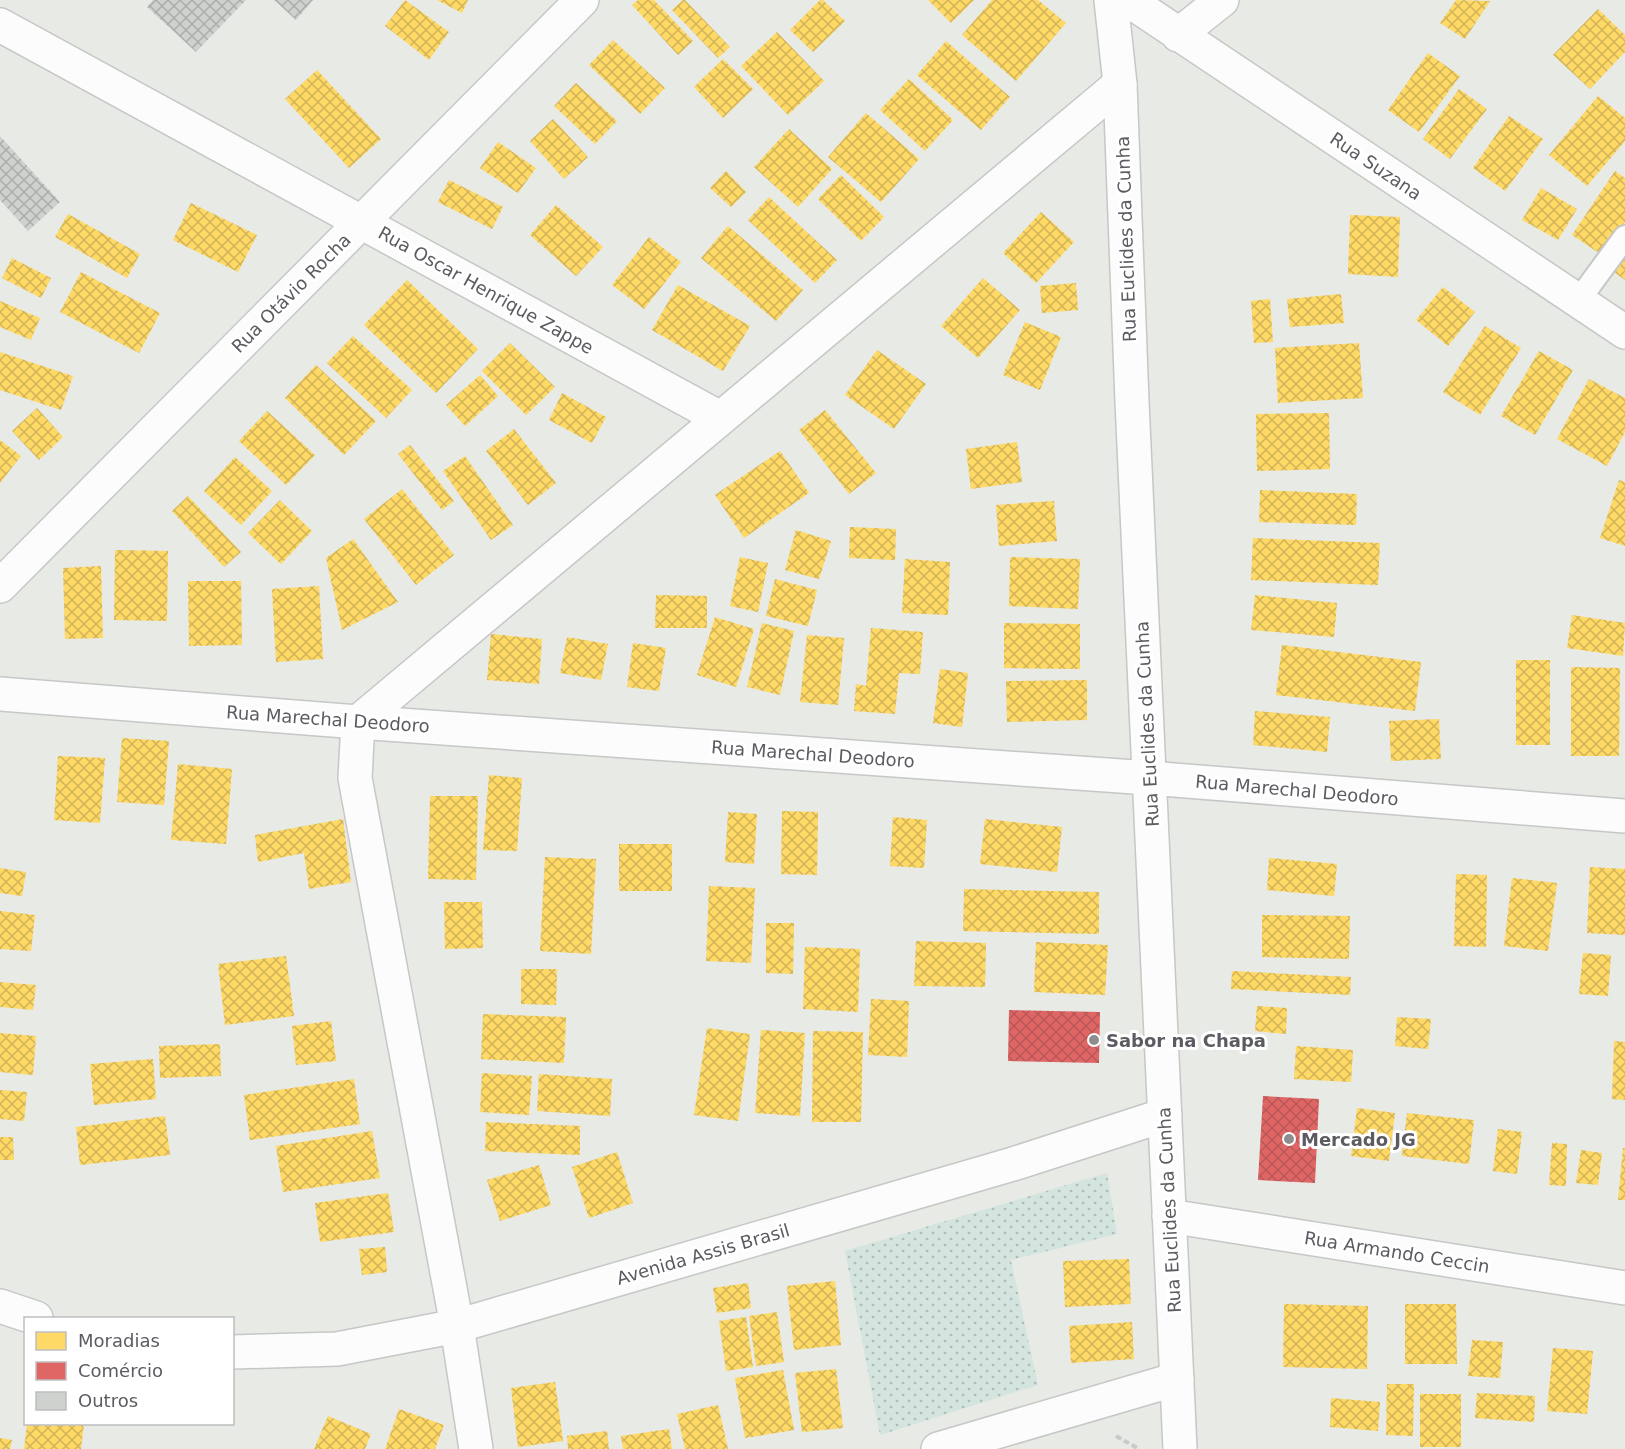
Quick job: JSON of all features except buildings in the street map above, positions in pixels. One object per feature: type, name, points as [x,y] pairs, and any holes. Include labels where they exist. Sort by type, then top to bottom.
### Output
[{"type":"street","name":"Rua Otávio Rocha","points":[[0,586],[582,0]]},
{"type":"street","name":"Rua Euclides da Cunha","points":[[1111,0],[1120,84],[1180,1449]]},
{"type":"street","name":"Rua Suzana","points":[[1128,0],[1625,332]]},
{"type":"street","points":[[1178,35],[1221,0]]},
{"type":"street","name":"Rua Oscar Henrique Zappe","points":[[0,25],[720,418]]},
{"type":"street","points":[[476,1449],[457,1326],[355,777],[358,722],[1120,84]]},
{"type":"street","name":"Rua Marechal Deodoro","points":[[0,694],[358,722],[1149,778],[1625,816]]},
{"type":"street","name":"Avenida Assis Brasil","points":[[234,1352],[337,1349],[457,1326],[1013,1164],[1165,1115]]},
{"type":"street","name":"Rua Armando Ceccin","points":[[1169,1216],[1625,1288]]},
{"type":"street","points":[[0,1306],[33,1317]]},
{"type":"street","points":[[938,1449],[1177,1379]]},
{"type":"lane","points":[[1578,301],[1625,237]]},
{"type":"shaded area","points":[[1107,1173],[1117,1234],[1011,1260],[1038,1385],[880,1435],[845,1251]]},
{"type":"place","name":"Sabor na Chapa","points":[[1094,1040]]},
{"type":"place","name":"Mercado JG","points":[[1289,1139]]}]
